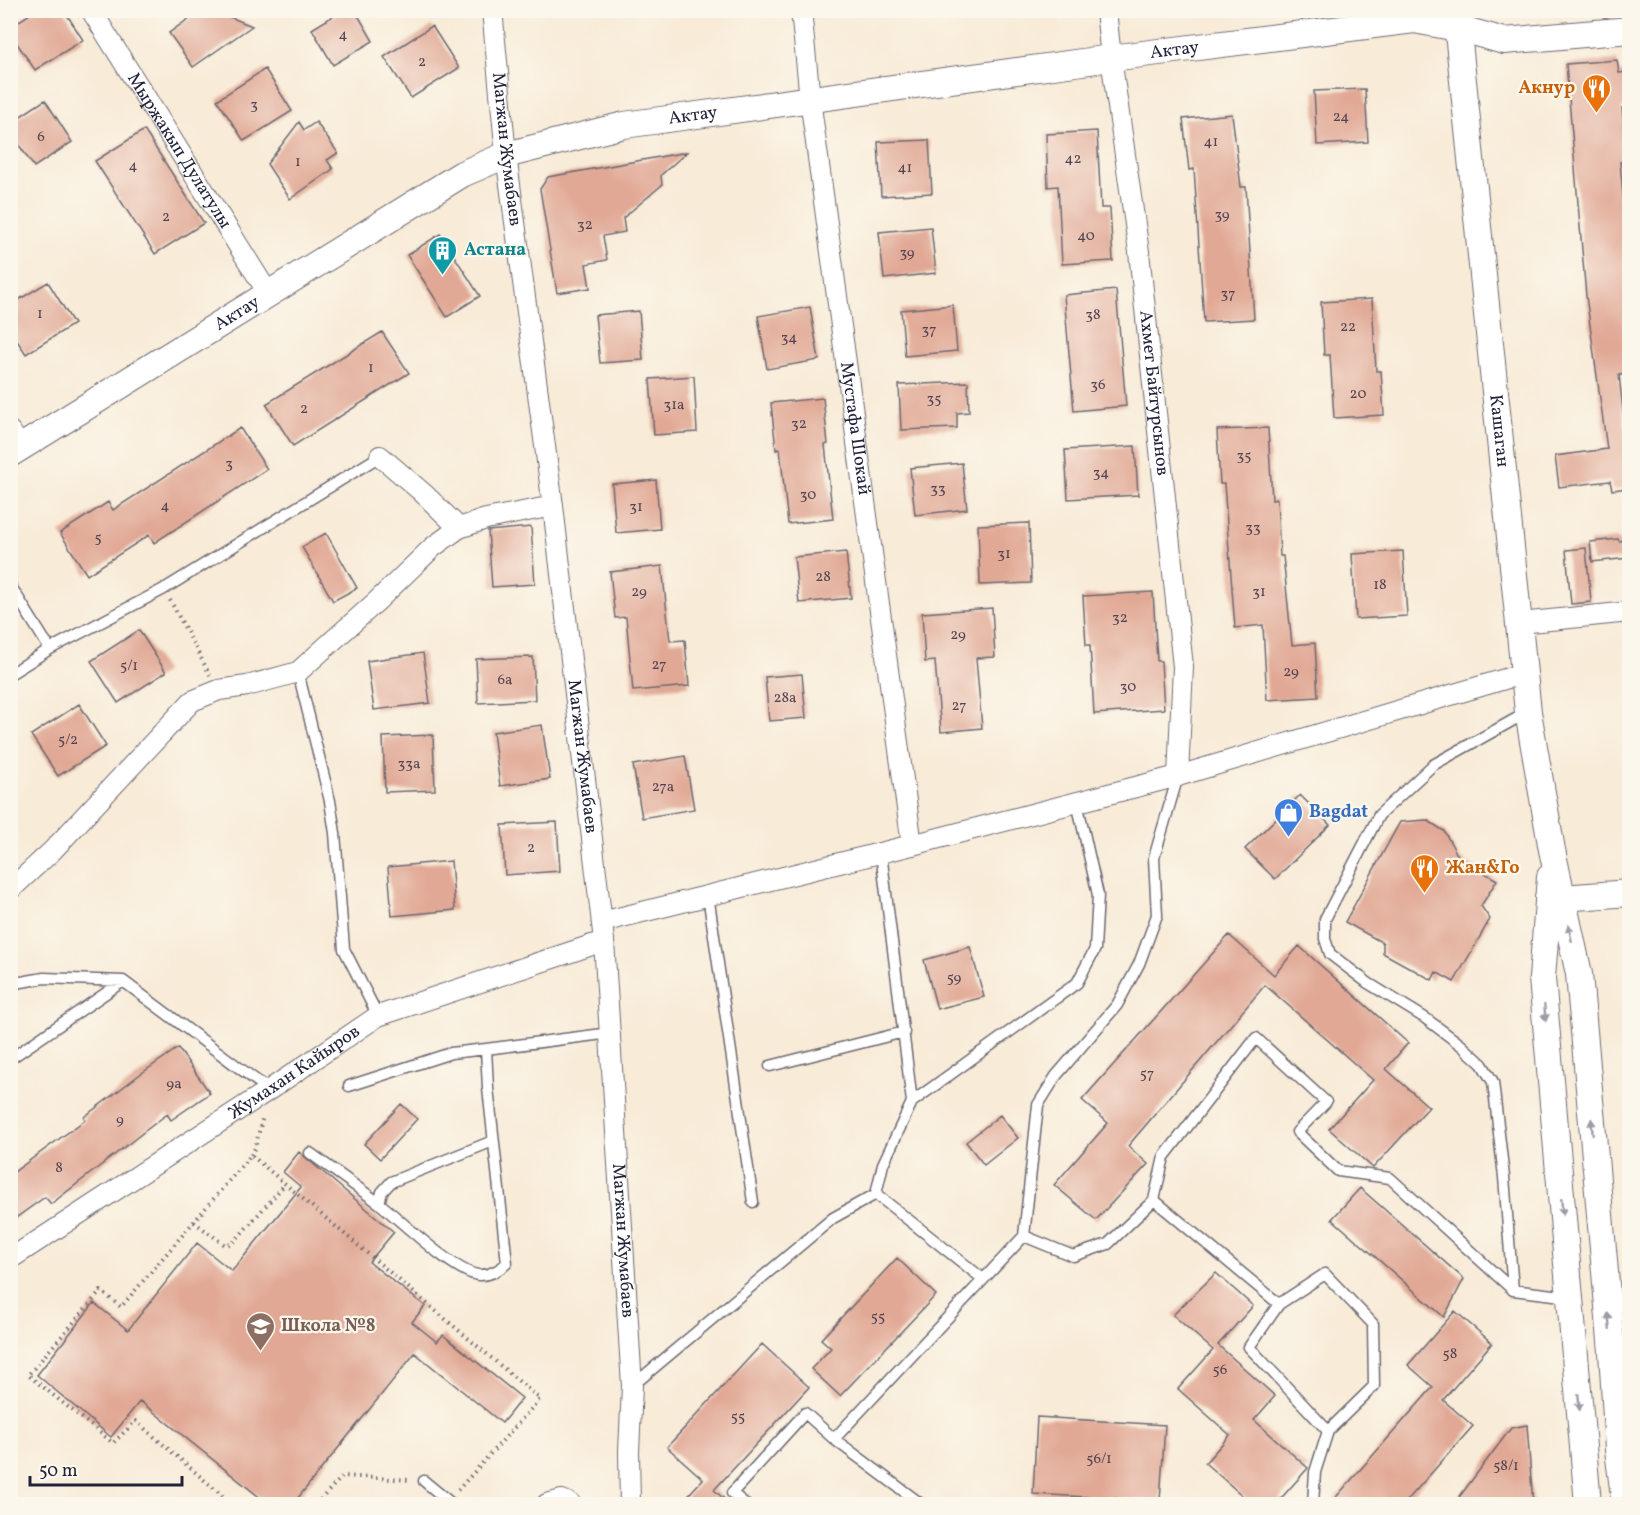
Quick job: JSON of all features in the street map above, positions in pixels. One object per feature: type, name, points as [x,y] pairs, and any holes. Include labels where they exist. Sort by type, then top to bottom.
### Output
[{"type":"street","name":"Мыржакып Дулатулы","points":[[91,10],[268,293]]},
{"type":"street","name":"Мустафа Шокай","points":[[801,10],[810,99],[912,845]]},
{"type":"street","name":"Ахмет Байтурсынов","points":[[1106,10],[1138,252],[1183,668],[1178,776]]},
{"type":"street","name":"Магжан Жумабаев","points":[[491,12],[506,155],[554,506],[604,941],[632,1386],[629,1452],[630,1504]]},
{"type":"street","name":"Актау","points":[[14,444],[462,174],[506,155],[624,125],[1111,58],[1414,20],[1457,19],[1504,41],[1629,30]]},
{"type":"street","name":"Кашаган","points":[[1457,19],[1528,712],[1552,850],[1555,898],[1542,978],[1588,1504]]},
{"type":"street","points":[[380,456],[459,528]]},
{"type":"street","points":[[10,890],[53,850],[192,701],[219,690],[247,686],[298,672],[433,547],[459,528],[486,519],[554,506]]},
{"type":"street","points":[[1520,623],[1629,612]]},
{"type":"street","points":[[602,922],[1178,776],[1525,674]]},
{"type":"street","points":[[1625,1504],[1618,1450],[1616,1353],[1579,974],[1555,898],[1629,893]]},
{"type":"street","name":"Жумахан Кайыров","points":[[10,1259],[378,1016],[604,941]]},
{"type":"street","points":[[547,1504],[561,1500],[571,1504]]},
{"type":"lane","points":[[10,674],[50,649],[164,589],[380,456]]},
{"type":"lane","points":[[10,585],[50,649]]},
{"type":"lane","points":[[298,672],[330,801],[335,833],[344,949],[378,1016]]},
{"type":"lane","points":[[1513,1290],[1504,1177],[1493,1082],[1482,1064],[1461,1045],[1425,1018],[1368,983],[1330,954],[1325,939],[1325,919],[1379,815],[1432,765],[1528,712]]},
{"type":"lane","points":[[834,1439],[1024,1236],[1038,1105],[1056,1076],[1117,1005],[1139,964],[1157,915],[1154,858],[1178,776]]},
{"type":"lane","points":[[632,1386],[833,1218],[876,1194],[883,1164],[912,1101],[1077,983],[1095,949],[1098,895],[1077,802]]},
{"type":"lane","points":[[881,853],[912,1101]]},
{"type":"lane","points":[[708,895],[753,1202]]},
{"type":"lane","points":[[10,984],[44,978],[123,981],[269,1090]]},
{"type":"lane","points":[[10,1059],[123,981]]},
{"type":"lane","points":[[770,1066],[904,1032]]},
{"type":"lane","points":[[349,1086],[451,1053],[611,1033]]},
{"type":"lane","points":[[1024,1236],[1073,1256],[1108,1244],[1154,1200],[1164,1157],[1256,1038],[1326,1102],[1297,1132],[1338,1171],[1390,1178],[1513,1290],[1570,1297]]},
{"type":"lane","points":[[310,1153],[380,1203],[456,1266],[478,1275],[498,1271],[507,1263],[488,1088],[486,1049]]},
{"type":"lane","points":[[380,1203],[382,1192],[391,1182],[494,1140]]},
{"type":"lane","points":[[876,1194],[983,1279]]},
{"type":"lane","points":[[1154,1200],[1279,1304]]},
{"type":"lane","points":[[1312,1504],[1315,1472],[1328,1431],[1374,1386],[1373,1324],[1325,1274],[1279,1304],[1249,1347],[1328,1431]]},
{"type":"lane","points":[[745,1504],[732,1493],[805,1413],[834,1439],[921,1504]]},
{"type":"lane","points":[[424,1481],[450,1503]]},
{"type":"path","points":[[164,589],[191,643],[219,690]]},
{"type":"path","points":[[232,1504],[136,1421],[113,1443],[28,1375],[101,1291],[121,1307],[251,1155],[255,1148],[269,1090]]},
{"type":"path","points":[[251,1155],[540,1399],[450,1503]]},
{"type":"path","points":[[194,1222],[219,1242],[225,1245],[234,1243],[285,1184]]},
{"type":"path","points":[[316,1504],[343,1476],[424,1481]]},
{"type":"building","points":[[36,10],[64,10],[83,40],[35,70],[10,33],[10,27]]},
{"type":"building","points":[[201,10],[227,10],[227,16],[252,26],[193,67],[169,33]]},
{"type":"building","points":[[343,10],[355,10],[373,41],[333,65],[312,29]]},
{"type":"building","points":[[432,26],[459,68],[411,98],[384,57]]},
{"type":"building","points":[[1617,60],[1619,73],[1629,72],[1629,108],[1622,108],[1626,161],[1620,162],[1629,264],[1629,374],[1619,375],[1629,463],[1629,488],[1612,490],[1610,481],[1559,487],[1555,456],[1607,449],[1586,296],[1566,64]]},
{"type":"building","points":[[265,69],[292,111],[244,141],[217,100]]},
{"type":"building","points":[[1365,89],[1368,142],[1317,145],[1314,91]]},
{"type":"building","points":[[45,100],[72,142],[34,167],[10,132],[10,123]]},
{"type":"building","points":[[1232,114],[1241,187],[1246,187],[1254,319],[1204,322],[1194,169],[1189,170],[1183,119]]},
{"type":"building","points":[[299,122],[304,130],[316,122],[338,153],[327,160],[333,169],[290,199],[267,164]]},
{"type":"building","points":[[144,130],[204,223],[155,254],[95,161]]},
{"type":"building","points":[[1097,131],[1101,208],[1110,208],[1113,261],[1062,264],[1058,186],[1048,187],[1046,134]]},
{"type":"building","points":[[929,140],[932,193],[881,196],[878,142]]},
{"type":"building","points":[[687,152],[661,175],[662,185],[623,218],[625,232],[603,236],[607,260],[586,264],[590,288],[557,293],[540,189],[548,177]]},
{"type":"building","points":[[931,227],[936,273],[884,279],[879,232]]},
{"type":"building","name":"Астана","points":[[440,234],[480,296],[447,317],[407,255]]},
{"type":"building","points":[[48,282],[74,324],[26,354],[10,330],[10,305]]},
{"type":"building","points":[[1116,290],[1126,406],[1074,411],[1064,295]]},
{"type":"building","points":[[1372,299],[1376,371],[1381,371],[1384,415],[1334,418],[1330,355],[1324,355],[1321,302]]},
{"type":"building","points":[[953,305],[957,351],[905,356],[901,310]]},
{"type":"building","points":[[810,307],[819,360],[767,369],[758,316]]},
{"type":"building","points":[[639,311],[643,360],[600,363],[595,315]]},
{"type":"building","points":[[382,332],[409,373],[293,446],[266,404]]},
{"type":"building","points":[[694,376],[697,432],[654,435],[650,379]]},
{"type":"building","points":[[968,382],[969,412],[957,413],[957,428],[901,430],[899,385]]},
{"type":"building","points":[[823,398],[828,444],[825,445],[833,519],[788,524],[780,449],[776,450],[771,403]]},
{"type":"building","points":[[240,428],[267,469],[154,543],[149,535],[87,575],[60,533],[108,502],[113,510]]},
{"type":"building","points":[[1268,428],[1272,500],[1277,499],[1280,556],[1283,556],[1292,645],[1315,643],[1318,697],[1267,700],[1263,625],[1235,628],[1224,484],[1220,484],[1217,430]]},
{"type":"building","points":[[1135,446],[1138,495],[1068,499],[1065,450]]},
{"type":"building","points":[[962,463],[967,509],[915,515],[910,468]]},
{"type":"building","points":[[656,480],[660,529],[616,533],[612,484]]},
{"type":"building","points":[[1029,523],[1031,583],[980,585],[978,525]]},
{"type":"building","points":[[531,527],[535,584],[492,587],[488,531]]},
{"type":"building","points":[[326,533],[357,588],[333,601],[302,547]]},
{"type":"building","points":[[1618,539],[1619,541],[1629,540],[1629,558],[1592,562],[1590,542]]},
{"type":"building","points":[[1586,548],[1591,602],[1571,604],[1566,550]]},
{"type":"building","points":[[1403,551],[1407,616],[1356,619],[1352,554]]},
{"type":"building","points":[[846,552],[851,598],[799,603],[794,557]]},
{"type":"building","points":[[662,566],[670,641],[685,640],[689,686],[633,691],[626,617],[615,618],[610,572]]},
{"type":"building","points":[[1153,592],[1157,661],[1161,661],[1164,709],[1094,714],[1090,645],[1086,645],[1083,596]]},
{"type":"building","points":[[992,608],[995,657],[976,658],[982,728],[941,732],[935,661],[925,662],[922,613]]},
{"type":"building","points":[[139,630],[166,672],[118,703],[91,661]]},
{"type":"building","points":[[423,653],[430,703],[374,710],[367,661]]},
{"type":"building","points":[[533,657],[535,700],[478,703],[476,659]]},
{"type":"building","points":[[802,674],[806,718],[769,721],[765,677]]},
{"type":"building","points":[[79,704],[106,746],[58,776],[31,735]]},
{"type":"building","points":[[542,725],[550,779],[500,786],[493,732]]},
{"type":"building","points":[[433,735],[435,790],[385,792],[383,737]]},
{"type":"building","points":[[685,756],[694,809],[642,818],[633,765]]},
{"type":"building","name":"Bagdat","points":[[1300,795],[1330,825],[1275,879],[1245,849]]},
{"type":"building","name":"Жан&Го","points":[[1427,820],[1444,831],[1459,858],[1497,880],[1481,906],[1490,919],[1454,982],[1436,972],[1432,980],[1383,953],[1383,943],[1345,922],[1400,822]]},
{"type":"building","points":[[557,822],[560,871],[505,875],[502,825]]},
{"type":"building","points":[[451,861],[455,910],[392,916],[388,867]]},
{"type":"building","points":[[1229,935],[1274,975],[1299,946],[1408,1043],[1386,1069],[1429,1107],[1373,1168],[1329,1129],[1373,1080],[1265,985],[1128,1146],[1148,1164],[1096,1220],[1054,1185],[1108,1123],[1082,1100]]},
{"type":"building","points":[[970,947],[984,997],[937,1009],[924,960]]},
{"type":"building","points":[[178,1048],[210,1093],[171,1120],[167,1114],[51,1204],[45,1197],[10,1222],[10,1175],[85,1120],[84,1117],[139,1075]]},
{"type":"building","points":[[401,1104],[417,1119],[380,1159],[364,1144]]},
{"type":"building","points":[[1000,1115],[1018,1138],[984,1165],[966,1142]]},
{"type":"building","name":"Школа №8","points":[[299,1152],[394,1232],[369,1262],[425,1306],[412,1322],[437,1342],[443,1335],[522,1398],[502,1423],[415,1353],[293,1504],[268,1504],[140,1401],[111,1437],[37,1375],[94,1303],[128,1330],[197,1243],[232,1271],[301,1187],[283,1172]]},
{"type":"building","points":[[1360,1188],[1464,1279],[1444,1317],[1332,1219]]},
{"type":"building","points":[[897,1258],[936,1295],[840,1396],[811,1369],[831,1348],[821,1339]]},
{"type":"building","points":[[1216,1273],[1253,1306],[1218,1345],[1275,1396],[1254,1420],[1308,1468],[1276,1504],[1252,1504],[1205,1463],[1230,1435],[1178,1389],[1213,1350],[1173,1315]]},
{"type":"building","points":[[1455,1311],[1492,1343],[1443,1400],[1473,1426],[1404,1504],[1330,1504],[1433,1387],[1408,1365]]},
{"type":"building","points":[[762,1344],[809,1387],[714,1490],[730,1504],[680,1504],[703,1479],[667,1447]]},
{"type":"building","points":[[1037,1417],[1165,1425],[1160,1501],[1033,1494]]},
{"type":"building","points":[[1527,1425],[1533,1504],[1454,1504],[1511,1428]]},
{"type":"place","name":"Акнур","points":[[1596,114]]},
{"type":"place","name":"Астана","points":[[443,276]]},
{"type":"place","name":"Bagdat","points":[[1288,838]]},
{"type":"place","name":"Жан&Го","points":[[1425,894]]},
{"type":"place","name":"Школа №8","points":[[260,1352]]}]
